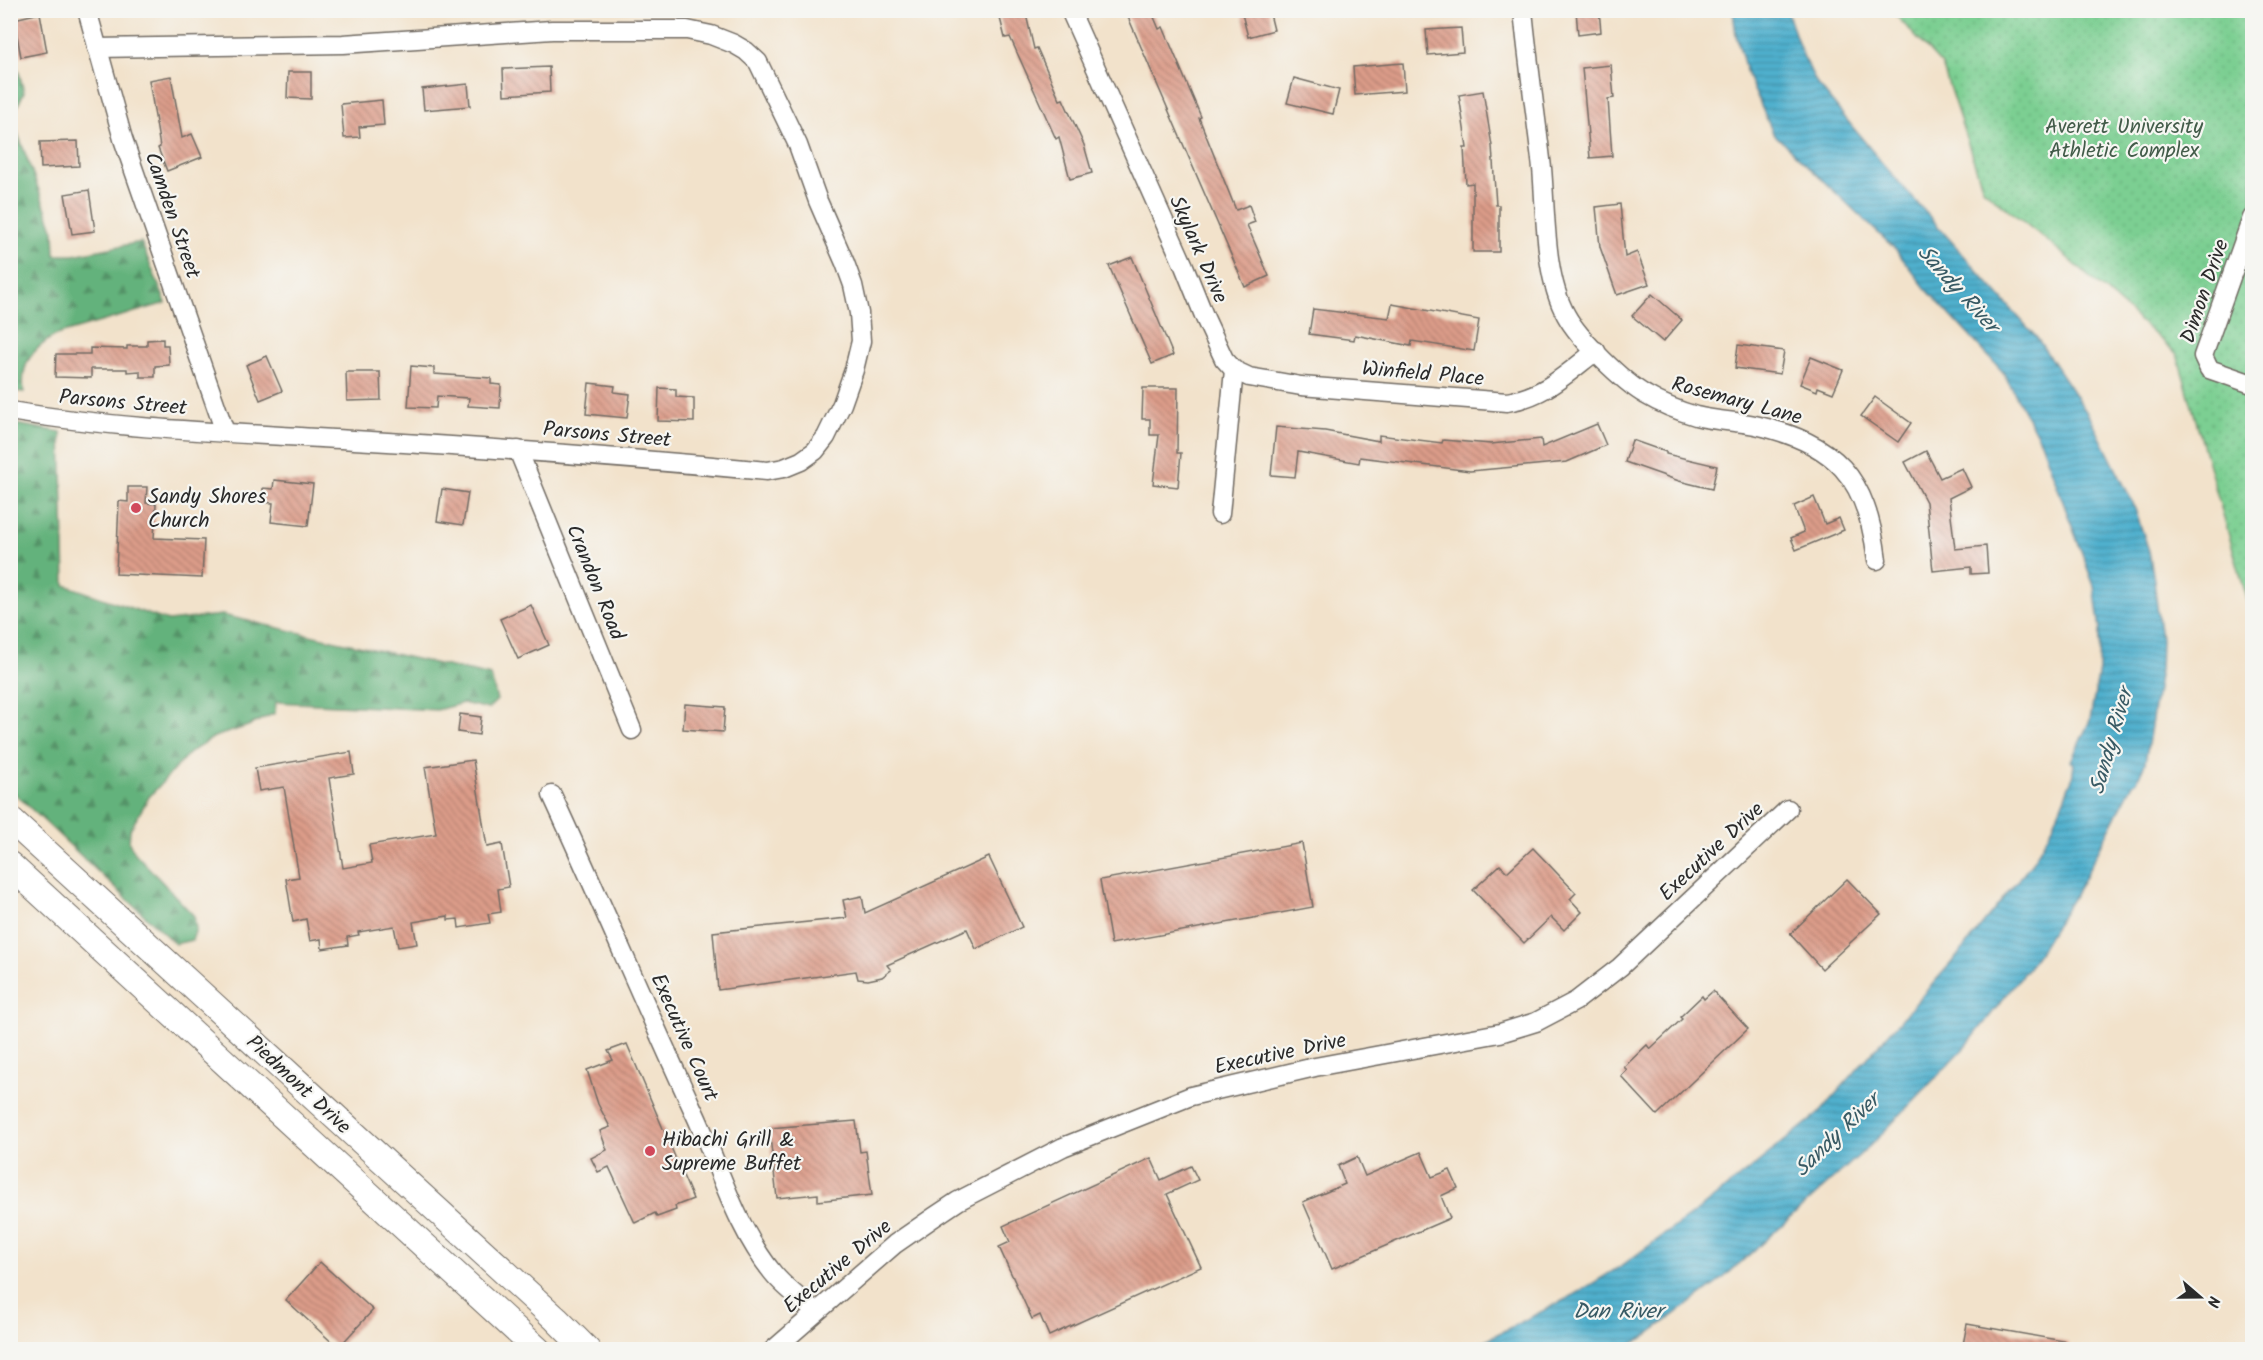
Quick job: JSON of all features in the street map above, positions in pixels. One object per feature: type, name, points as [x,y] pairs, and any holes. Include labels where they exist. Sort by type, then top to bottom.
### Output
[{"type":"main road","name":"Piedmont Drive","points":[[10,819],[556,1319],[587,1350]]},
{"type":"main road","name":"Piedmont Drive","points":[[10,865],[537,1350]]},
{"type":"street","name":"Camden Street","points":[[87,10],[123,139],[225,432]]},
{"type":"street","name":"Skylark Drive","points":[[1070,10],[1205,318],[1224,359],[1234,370]]},
{"type":"street","name":"Rosemary Lane","points":[[1523,10],[1529,78],[1542,168],[1549,255],[1553,279],[1566,315],[1596,351],[1645,395],[1671,408],[1697,416],[1754,425],[1780,432],[1820,448],[1836,459],[1855,483],[1868,513],[1877,560]]},
{"type":"street","name":"Parsons Street","points":[[10,411],[71,421],[163,430],[518,450],[766,471],[784,468],[801,461],[815,451],[826,437],[842,404],[861,341],[859,313],[853,285],[818,201],[798,145],[758,62],[735,44],[711,35],[687,30],[552,30],[343,44],[97,48]]},
{"type":"street","name":"Dimon Drive","points":[[2253,218],[2203,356],[2209,369],[2253,384]]},
{"type":"street","name":"Winfield Place","points":[[1234,370],[1248,377],[1301,387],[1507,402],[1525,399],[1543,392],[1596,351]]},
{"type":"street","points":[[1220,514],[1234,370]]},
{"type":"street","name":"Crandon Road","points":[[518,450],[632,730]]},
{"type":"street","name":"Executive Court","points":[[552,795],[605,909],[657,1034],[696,1116],[739,1221],[774,1275],[816,1312]]},
{"type":"street","name":"Executive Drive","points":[[773,1350],[895,1244],[958,1201],[1063,1147],[1191,1096],[1315,1067],[1500,1033],[1536,1022],[1576,1001],[1620,967],[1788,810]]},
{"type":"green space","name":"Averett University Athletic Complex","points":[[1892,11],[2252,11],[2252,616],[2177,354],[2061,252],[1983,189],[1942,65]]},
{"type":"green space","points":[[11,65],[18,69],[24,92],[12,118],[54,231],[55,255],[73,255],[141,242],[166,303],[56,335],[34,352],[26,365],[24,392],[10,391]]},
{"type":"green space","points":[[10,423],[61,432],[65,585],[168,621],[222,615],[491,676],[497,700],[488,709],[463,703],[437,710],[276,702],[275,713],[248,726],[214,737],[189,753],[149,797],[130,830],[129,843],[135,853],[194,916],[196,929],[192,940],[175,944],[11,790]]},
{"type":"water","name":"Dan River","points":[[1733,11],[1787,11],[1801,51],[1816,82],[1882,163],[2037,338],[2091,419],[2133,503],[2149,551],[2154,580],[2161,640],[2160,670],[2145,763],[2081,884],[2037,956],[1967,1045],[1874,1142],[1720,1281],[1643,1338],[1622,1349],[1468,1349],[1574,1295],[1621,1266],[1705,1205],[1818,1114],[1959,954],[2033,861],[2053,826],[2072,779],[2074,764],[2071,761],[2090,720],[2099,670],[2100,630],[2094,586],[2041,442],[2003,372],[1926,289],[1895,249],[1773,133],[1747,74],[1736,35]]},
{"type":"building","points":[[998,10],[1025,10],[1034,49],[1037,48],[1060,100],[1063,99],[1084,145],[1092,173],[1070,179],[1059,137],[1056,139],[1010,37],[1005,38]]},
{"type":"building","points":[[1125,10],[1151,10],[1159,29],[1163,27],[1201,117],[1199,118],[1236,210],[1249,205],[1255,222],[1247,225],[1269,276],[1245,287]]},
{"type":"building","points":[[1241,10],[1269,10],[1274,30],[1248,37]]},
{"type":"building","points":[[1576,10],[1599,10],[1601,32],[1578,35]]},
{"type":"building","points":[[40,13],[47,52],[21,57],[14,19]]},
{"type":"building","points":[[1461,28],[1463,52],[1428,55],[1426,30]]},
{"type":"building","points":[[1403,63],[1405,91],[1355,95],[1353,67]]},
{"type":"building","points":[[1611,65],[1614,98],[1608,99],[1612,156],[1590,158],[1582,68]]},
{"type":"building","points":[[549,67],[550,92],[504,95],[503,69]]},
{"type":"building","points":[[288,72],[311,72],[311,99],[287,98]]},
{"type":"building","points":[[171,76],[182,138],[192,134],[202,157],[167,171],[158,148],[160,147],[149,80]]},
{"type":"building","points":[[1294,78],[1339,90],[1333,114],[1287,103]]},
{"type":"building","points":[[468,84],[470,106],[424,110],[422,89]]},
{"type":"building","points":[[1483,91],[1492,146],[1496,205],[1499,205],[1499,252],[1473,252],[1473,183],[1466,184],[1464,148],[1467,148],[1459,95]]},
{"type":"building","points":[[382,100],[384,125],[359,127],[360,137],[344,138],[341,104]]},
{"type":"building","points":[[78,141],[79,166],[41,168],[40,142]]},
{"type":"building","points":[[89,190],[95,231],[72,234],[65,194]]},
{"type":"building","points":[[1620,204],[1625,257],[1637,252],[1649,284],[1617,295],[1600,247],[1596,207]]},
{"type":"building","points":[[1132,257],[1173,355],[1152,364],[1109,266]]},
{"type":"building","points":[[1652,294],[1682,320],[1663,342],[1632,316]]},
{"type":"building","points":[[1392,304],[1479,320],[1474,351],[1412,341],[1411,346],[1355,335],[1354,340],[1309,334],[1313,309],[1389,318]]},
{"type":"building","points":[[163,339],[163,345],[168,345],[169,365],[155,366],[155,377],[140,377],[140,371],[127,372],[127,369],[91,369],[91,378],[55,377],[56,354],[90,354],[90,348],[127,349],[127,346],[147,346],[147,340]]},
{"type":"building","points":[[1738,345],[1784,351],[1780,374],[1735,368]]},
{"type":"building","points":[[267,356],[282,391],[260,400],[246,365]]},
{"type":"building","points":[[1811,357],[1843,370],[1833,393],[1818,387],[1817,391],[1800,384]]},
{"type":"building","points":[[411,366],[434,368],[434,374],[491,378],[491,384],[501,385],[500,408],[468,406],[469,398],[437,396],[436,408],[408,407]]},
{"type":"building","points":[[346,372],[380,372],[381,400],[347,401]]},
{"type":"building","points":[[589,383],[615,386],[614,392],[630,394],[627,418],[586,414]]},
{"type":"building","points":[[659,388],[676,389],[676,397],[694,398],[694,422],[658,421]]},
{"type":"building","points":[[1143,388],[1178,388],[1177,453],[1181,453],[1178,487],[1153,484],[1159,435],[1150,435],[1150,419],[1142,419]]},
{"type":"building","points":[[1875,397],[1911,423],[1898,442],[1861,416]]},
{"type":"building","points":[[1597,424],[1606,445],[1567,462],[1470,471],[1360,457],[1359,463],[1298,452],[1295,477],[1271,475],[1276,427],[1325,431],[1379,441],[1379,435],[1442,443],[1443,440],[1491,444],[1541,439],[1542,447]]},
{"type":"building","points":[[1632,440],[1666,452],[1666,454],[1717,466],[1712,489],[1679,481],[1625,462]]},
{"type":"building","points":[[1926,451],[1940,478],[1962,468],[1971,487],[1949,498],[1955,549],[1986,546],[1988,573],[1971,574],[1971,567],[1933,571],[1926,502],[1905,462]]},
{"type":"building","points":[[274,480],[313,484],[308,526],[271,522],[273,503],[262,502],[263,488],[273,489]]},
{"type":"building","points":[[128,487],[147,487],[146,503],[156,504],[154,538],[204,540],[202,578],[116,574],[119,501],[128,502]]},
{"type":"building","points":[[442,489],[468,493],[463,525],[437,521]]},
{"type":"building","points":[[1814,497],[1825,524],[1839,518],[1844,530],[1796,550],[1791,538],[1804,532],[1794,506]]},
{"type":"building","points":[[531,605],[549,645],[518,659],[500,619]]},
{"type":"building","points":[[685,704],[725,707],[723,732],[683,729]]},
{"type":"building","points":[[460,714],[481,717],[479,735],[458,732]]},
{"type":"building","points":[[351,752],[354,774],[329,778],[343,868],[372,863],[369,845],[436,834],[425,767],[473,760],[487,847],[502,844],[509,887],[498,889],[501,912],[488,914],[490,923],[459,928],[458,919],[448,920],[448,916],[413,922],[417,944],[398,947],[394,926],[358,932],[359,935],[347,937],[348,945],[322,949],[321,939],[310,941],[306,919],[293,922],[286,879],[299,877],[284,787],[259,791],[255,768]]},
{"type":"building","points":[[1302,843],[1313,907],[1111,944],[1100,880]]},
{"type":"building","points":[[1533,848],[1576,893],[1570,899],[1582,912],[1564,930],[1551,917],[1524,943],[1473,890],[1500,865],[1507,872]]},
{"type":"building","points":[[989,857],[1022,927],[976,949],[967,929],[887,965],[891,970],[882,977],[868,980],[858,979],[856,971],[718,990],[713,932],[847,918],[843,900],[862,896],[865,913]]},
{"type":"building","points":[[1847,879],[1881,914],[1822,969],[1790,934]]},
{"type":"building","points":[[1713,991],[1748,1029],[1657,1115],[1621,1076],[1627,1070],[1624,1067],[1647,1045],[1650,1049],[1682,1019],[1680,1017],[1702,996],[1704,999]]},
{"type":"building","points":[[627,1044],[693,1199],[675,1206],[676,1210],[657,1217],[655,1213],[635,1223],[609,1167],[598,1172],[591,1158],[607,1150],[600,1131],[610,1127],[598,1104],[587,1070],[613,1060],[608,1051]]},
{"type":"building","points":[[856,1121],[860,1152],[866,1151],[872,1195],[818,1201],[818,1194],[777,1198],[769,1128]]},
{"type":"building","points":[[1421,1152],[1432,1177],[1450,1170],[1458,1188],[1441,1196],[1450,1218],[1332,1269],[1303,1202],[1345,1184],[1338,1166],[1357,1157],[1365,1176]]},
{"type":"building","points":[[1151,1158],[1161,1180],[1191,1166],[1198,1180],[1167,1194],[1201,1267],[1049,1336],[1040,1315],[1032,1319],[999,1247],[1010,1242],[1003,1226]]},
{"type":"building","points":[[320,1262],[373,1310],[338,1348],[286,1300]]},
{"type":"building","points":[[1967,1324],[2069,1342],[2068,1350],[1962,1350]]},
{"type":"place","name":"Sandy Shores Church","points":[[136,508]]},
{"type":"place","name":"Hibachi Grill & Supreme Buffet","points":[[650,1151]]},
{"type":"water label","name":"Sandy River","points":[[1959,288]]},
{"type":"water label","name":"Sandy River","points":[[2110,741]]},
{"type":"water label","name":"Sandy River","points":[[1836,1134]]}]
